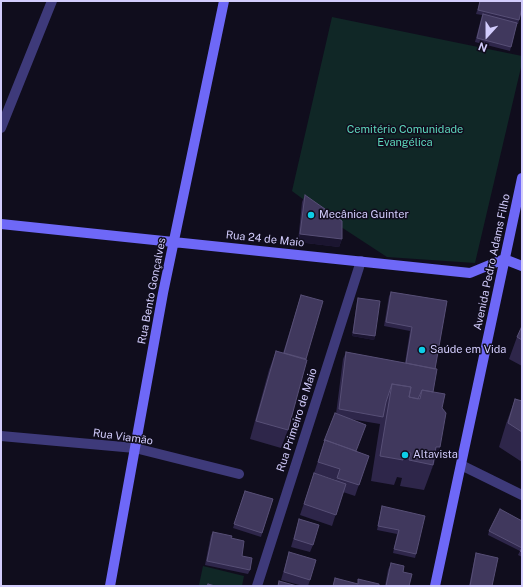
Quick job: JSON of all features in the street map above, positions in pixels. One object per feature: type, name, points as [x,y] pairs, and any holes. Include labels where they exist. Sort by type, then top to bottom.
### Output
[{"type":"street","points":[[1,128],[52,1]]},
{"type":"street","name":"Rua Bento Gonçalves","points":[[110,586],[162,293],[224,1]]},
{"type":"street","name":"Avenida Pedro Adams Filho","points":[[435,586],[522,178]]},
{"type":"street","name":"Rua 24 de Maio","points":[[1,224],[470,273],[504,259]]},
{"type":"street","points":[[504,259],[522,266]]},
{"type":"street","name":"Rua Primeiro de Maio","points":[[257,586],[361,261]]},
{"type":"street","name":"Rua Viamão","points":[[1,436],[135,448],[239,474]]},
{"type":"street","points":[[461,465],[522,495]]},
{"type":"green space","name":"Cemitério Comunidade Evangélica","points":[[332,17],[522,56],[522,63],[475,263],[387,257],[338,225],[292,191]]},
{"type":"green space","points":[[203,566],[244,576],[242,586],[199,585]]},
{"type":"building","points":[[480,1],[522,1],[519,20],[478,10]]},
{"type":"building","points":[[483,14],[517,23],[511,47],[477,38]]},
{"type":"building","name":"Mecânica Guinter","points":[[305,195],[342,221],[342,239],[300,234]]},
{"type":"building","name":"Saúde em Vida","points":[[391,292],[447,301],[435,369],[406,363],[412,327],[386,322]]},
{"type":"building","points":[[301,295],[323,301],[306,359],[284,353]]},
{"type":"building","points":[[358,298],[380,301],[375,336],[353,333]]},
{"type":"building","points":[[522,326],[522,340],[517,337]]},
{"type":"building","points":[[276,351],[307,360],[288,430],[256,421]]},
{"type":"building","points":[[346,352],[437,369],[433,392],[422,390],[418,399],[409,397],[411,387],[392,384],[383,417],[339,409]]},
{"type":"building","points":[[392,384],[411,387],[409,397],[420,399],[422,390],[445,394],[442,408],[446,413],[440,447],[436,447],[433,465],[409,460],[411,453],[405,452],[403,460],[380,456]]},
{"type":"building","points":[[515,399],[522,401],[522,432],[508,423]]},
{"type":"building","points":[[335,413],[366,425],[356,451],[325,440],[324,441]]},
{"type":"building","points":[[325,440],[369,456],[359,485],[337,478],[340,469],[318,462]]},
{"type":"building","points":[[314,473],[346,484],[336,515],[304,504]]},
{"type":"building","points":[[245,491],[273,499],[262,533],[234,524]]},
{"type":"building","points":[[382,506],[425,516],[416,554],[394,549],[399,530],[378,526]]},
{"type":"building","points":[[500,509],[522,521],[522,548],[489,531]]},
{"type":"building","points":[[299,519],[319,525],[313,545],[294,539]]},
{"type":"building","points":[[213,532],[232,536],[231,538],[244,541],[242,556],[252,558],[250,570],[207,561]]},
{"type":"building","points":[[289,552],[316,560],[310,580],[284,572]]},
{"type":"building","points":[[476,553],[498,558],[492,586],[470,586]]},
{"type":"building","points":[[391,563],[404,566],[403,572],[412,574],[409,586],[386,586]]},
{"type":"building","points":[[335,578],[358,584],[358,579],[379,584],[379,586],[333,586]]},
{"type":"building","points":[[279,581],[297,586],[278,586]]},
{"type":"place","name":"Mecânica Guinter","points":[[311,215]]},
{"type":"place","name":"Saúde em Vida","points":[[422,350]]},
{"type":"place","name":"Altavista","points":[[405,455]]}]
